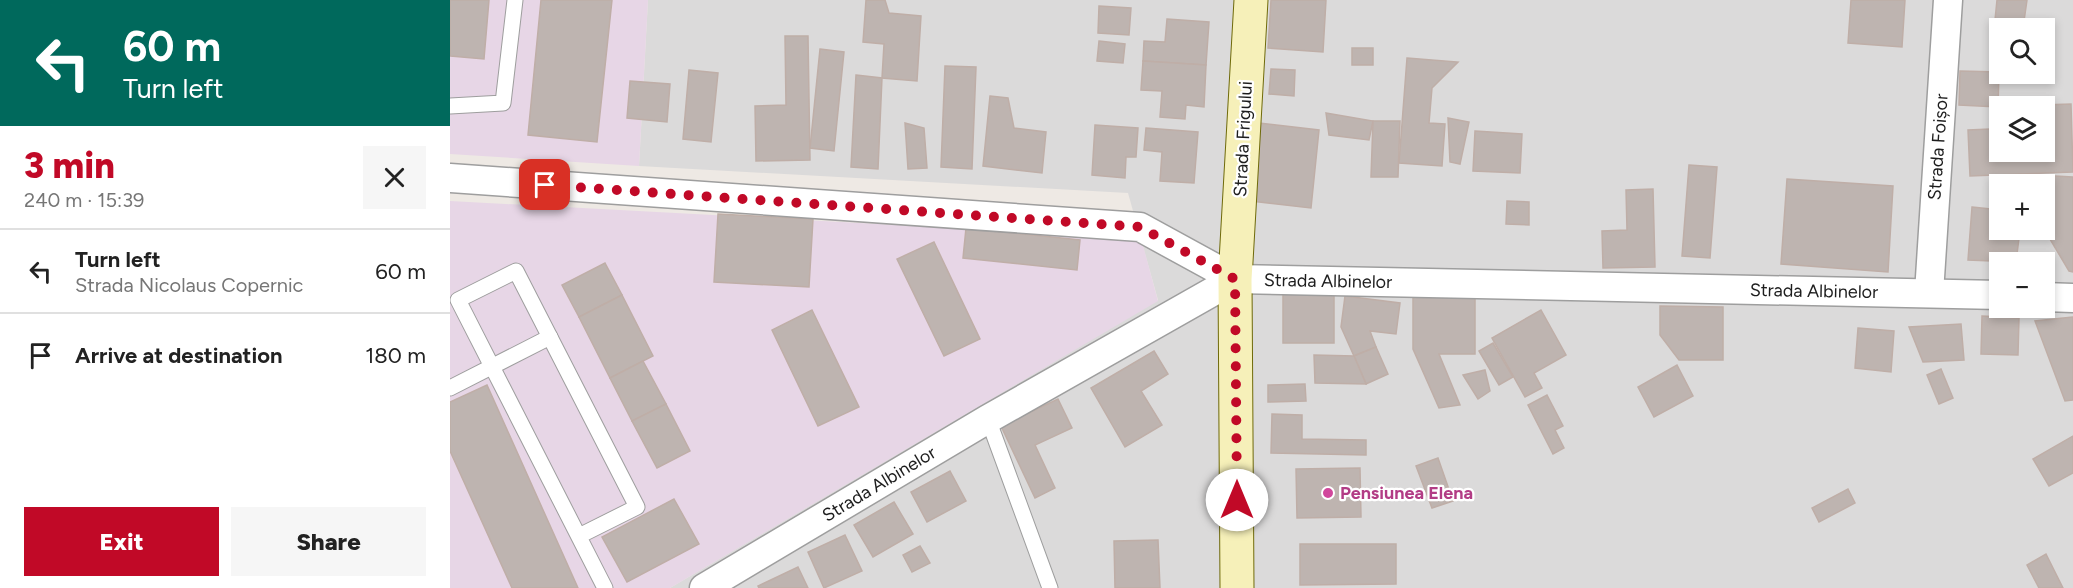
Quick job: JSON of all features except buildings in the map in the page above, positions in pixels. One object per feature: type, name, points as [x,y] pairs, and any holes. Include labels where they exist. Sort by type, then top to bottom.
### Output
[{"type":"main road","name":"Strada Frigului","points":[[1237,588],[1235,279],[1251,0]]},
{"type":"street","name":"Strada Foișor","points":[[1929,293],[1948,0]]},
{"type":"street","points":[[450,178],[1140,227],[1235,279]]},
{"type":"street","name":"Strada Albinelor","points":[[704,588],[988,419],[1235,279],[1989,295]]},
{"type":"street","points":[[2055,297],[2073,298]]},
{"type":"lane","points":[[450,106],[503,103],[515,0]]},
{"type":"lane","points":[[579,536],[637,507],[516,271],[458,300],[605,588]]},
{"type":"lane","points":[[450,388],[550,337]]},
{"type":"lane","points":[[988,419],[1050,588]]},
{"type":"shaded area","points":[[450,0],[648,0],[639,166],[450,154]]},
{"type":"shaded area","points":[[648,0],[2073,0],[2073,588],[670,588],[1158,300],[1128,193],[639,166]]},
{"type":"shaded area","points":[[450,201],[1141,238],[1158,301],[670,588],[450,588]]},
{"type":"place","name":"Pensiunea Elena","points":[[1328,493]]},
{"type":"route","points":[[545,185],[1140,227],[1235,279],[1237,500]]}]
